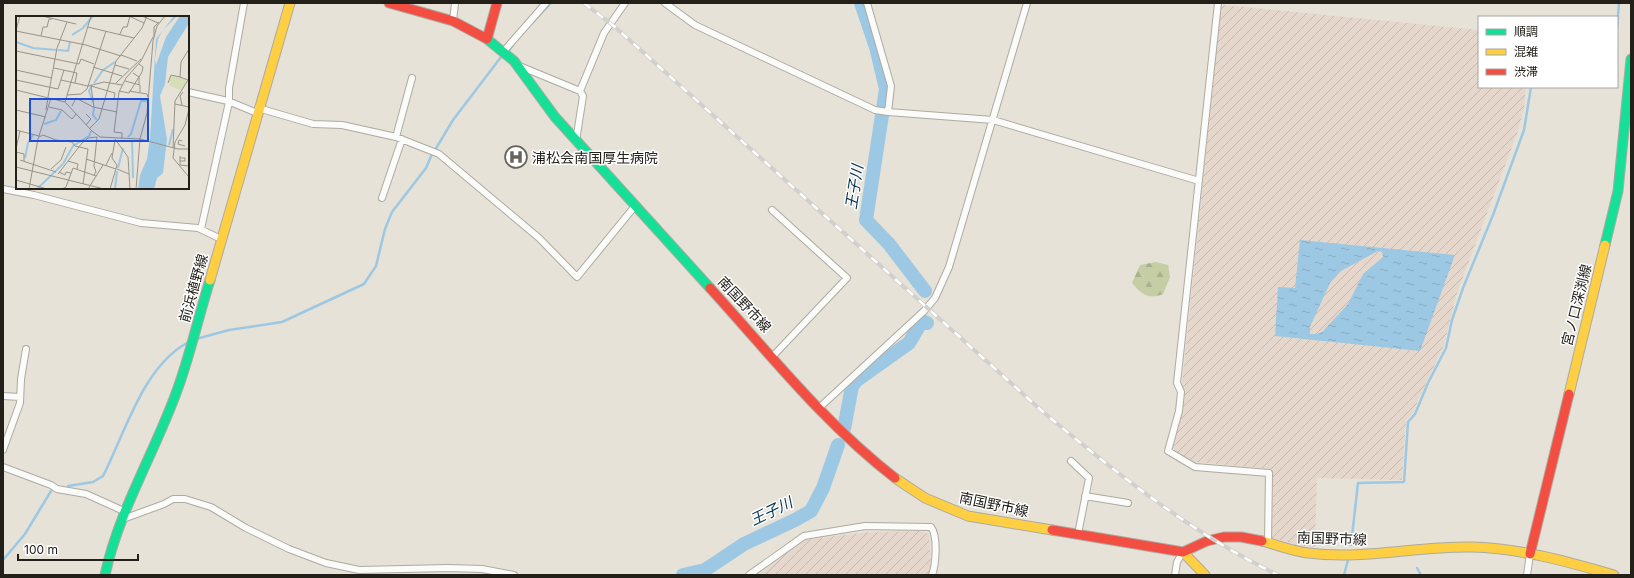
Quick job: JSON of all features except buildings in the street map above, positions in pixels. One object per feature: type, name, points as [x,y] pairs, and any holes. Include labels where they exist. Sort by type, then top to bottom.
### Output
[{"type":"main road","name":"前浜植野線","points":[[105,575],[109,556],[124,515],[178,385],[290,3]]},
{"type":"main road","points":[[389,3],[453,21],[487,39],[497,3]]},
{"type":"main road","name":"南国野市線","points":[[487,39],[517,65],[576,141],[855,446],[920,495],[937,504],[968,516],[1183,552],[1199,544],[1219,538],[1250,538],[1298,553],[1319,555],[1390,553],[1454,547],[1530,554],[1614,575]]},
{"type":"main road","name":"宮ノ口深渕線","points":[[1530,554],[1618,192],[1631,59]]},
{"type":"main road","points":[[1183,552],[1205,575]]},
{"type":"street","points":[[201,229],[229,102],[229,88],[244,3]]},
{"type":"street","points":[[453,21],[455,3]]},
{"type":"street","points":[[503,52],[546,3]]},
{"type":"street","points":[[576,141],[582,96],[580,91],[604,33],[625,3]]},
{"type":"street","points":[[665,3],[695,25],[875,110],[993,120],[1199,181]]},
{"type":"street","points":[[867,3],[891,86],[888,112]]},
{"type":"street","points":[[819,408],[917,318],[934,298],[949,267],[1027,3]]},
{"type":"street","points":[[1218,3],[1177,383],[1181,392],[1179,412],[1168,451],[1195,467],[1270,473],[1268,544]]},
{"type":"street","points":[[517,65],[580,91]]},
{"type":"street","points":[[382,198],[399,138],[412,78]]},
{"type":"street","points":[[189,92],[313,124],[342,125],[399,138],[439,154],[539,238],[577,277],[635,206]]},
{"type":"street","points":[[3,189],[34,195],[140,223],[179,225],[201,229],[221,239]]},
{"type":"street","points":[[772,210],[847,278],[773,356]]},
{"type":"street","points":[[3,450],[20,403],[21,379],[26,349]]},
{"type":"street","points":[[3,396],[20,397]]},
{"type":"street","points":[[1071,461],[1089,478],[1078,534]]},
{"type":"street","points":[[3,467],[51,484],[57,490],[86,494],[124,515],[164,504],[172,499],[185,499],[210,507],[246,528],[289,549],[326,563],[359,570],[448,568],[482,569],[501,574],[514,575]]},
{"type":"street","points":[[1085,496],[1128,503]]},
{"type":"street","points":[[749,575],[804,536],[865,526],[930,527],[935,532],[935,568],[932,575]]},
{"type":"street","points":[[1175,575],[1176,562],[1183,552]]},
{"type":"street","points":[[1527,575],[1530,554]]},
{"type":"shaded area","points":[[1225,5],[1478,30],[1478,88],[1526,88],[1524,108],[1518,131],[1457,293],[1444,345],[1412,414],[1406,420],[1402,480],[1317,478],[1315,547],[1301,546],[1272,538],[1273,469],[1195,462],[1175,451],[1173,448],[1182,412],[1184,394],[1182,384],[1221,7]]},
{"type":"shaded area","points":[[919,531],[929,534],[931,567],[928,575],[758,575],[804,540],[869,532]]},
{"type":"green space","points":[[1156,262],[1168,265],[1170,277],[1163,294],[1158,296],[1149,296],[1142,293],[1132,283],[1140,265]]},
{"type":"water","points":[[1300,240],[1455,255],[1420,351],[1275,336],[1278,287],[1295,288]],"holes":[[[1378,251],[1382,252],[1383,257],[1363,274],[1348,304],[1323,331],[1318,334],[1310,334],[1310,327],[1330,283],[1341,271]]]},
{"type":"waterway","points":[[531,24],[551,3]]},
{"type":"waterway","name":"王子川","points":[[861,3],[876,47],[886,89],[883,109]]},
{"type":"waterway","points":[[1618,16],[1619,3]]},
{"type":"waterway","points":[[508,52],[513,45]]},
{"type":"waterway","points":[[435,150],[453,120],[501,57]]},
{"type":"waterway","points":[[1351,545],[1358,483],[1404,482],[1408,422],[1415,414],[1428,383],[1446,348],[1452,320],[1463,288],[1493,215],[1524,130],[1531,88]]},
{"type":"waterway","name":"王子川","points":[[882,115],[866,220],[889,244],[925,291]]},
{"type":"waterway","points":[[196,339],[229,330],[282,322],[364,284],[376,266],[385,229],[392,212],[426,168],[432,154]]},
{"type":"waterway","name":"王子川","points":[[844,429],[852,386],[857,380],[909,343],[922,321],[927,323]]},
{"type":"waterway","points":[[68,486],[93,482],[103,476],[137,402],[147,384],[158,368],[172,354],[187,343]]},
{"type":"waterway","name":"王子川","points":[[683,575],[705,570],[744,544],[811,511],[823,488],[838,445]]},
{"type":"waterway","points":[[3,560],[25,534],[51,491]]},
{"type":"waterway","points":[[1344,575],[1348,560]]},
{"type":"waterway","points":[[1417,568],[1421,575]]},
{"type":"railway","points":[[584,3],[615,27],[1042,411],[1126,479],[1185,521],[1215,540],[1278,575]]},
{"type":"traffic: fast","points":[[487,39],[514,61],[555,117],[710,288]]},
{"type":"traffic: fast","points":[[1605,245],[1618,191],[1631,59]]},
{"type":"traffic: fast","points":[[105,575],[119,526],[179,385],[210,280]]},
{"type":"traffic: slow","points":[[210,280],[290,3]]},
{"type":"traffic: slow","points":[[1569,394],[1605,245]]},
{"type":"traffic: slow","points":[[895,478],[925,498],[968,516],[1052,530]]},
{"type":"traffic: slow","points":[[1262,541],[1302,552],[1329,555],[1370,554],[1451,547],[1490,548],[1544,556],[1614,575]]},
{"type":"traffic: slow","points":[[1183,552],[1205,575]]},
{"type":"traffic: jam","points":[[389,3],[453,21],[487,39],[497,3]]},
{"type":"traffic: jam","points":[[710,288],[821,411],[869,457],[895,478]]},
{"type":"traffic: jam","points":[[1530,554],[1569,394]]},
{"type":"traffic: jam","points":[[1052,530],[1183,552],[1207,541],[1224,537],[1241,537],[1262,541]]},
{"type":"place","name":"浦松会南国厚生病院","points":[[516,157]]}]
